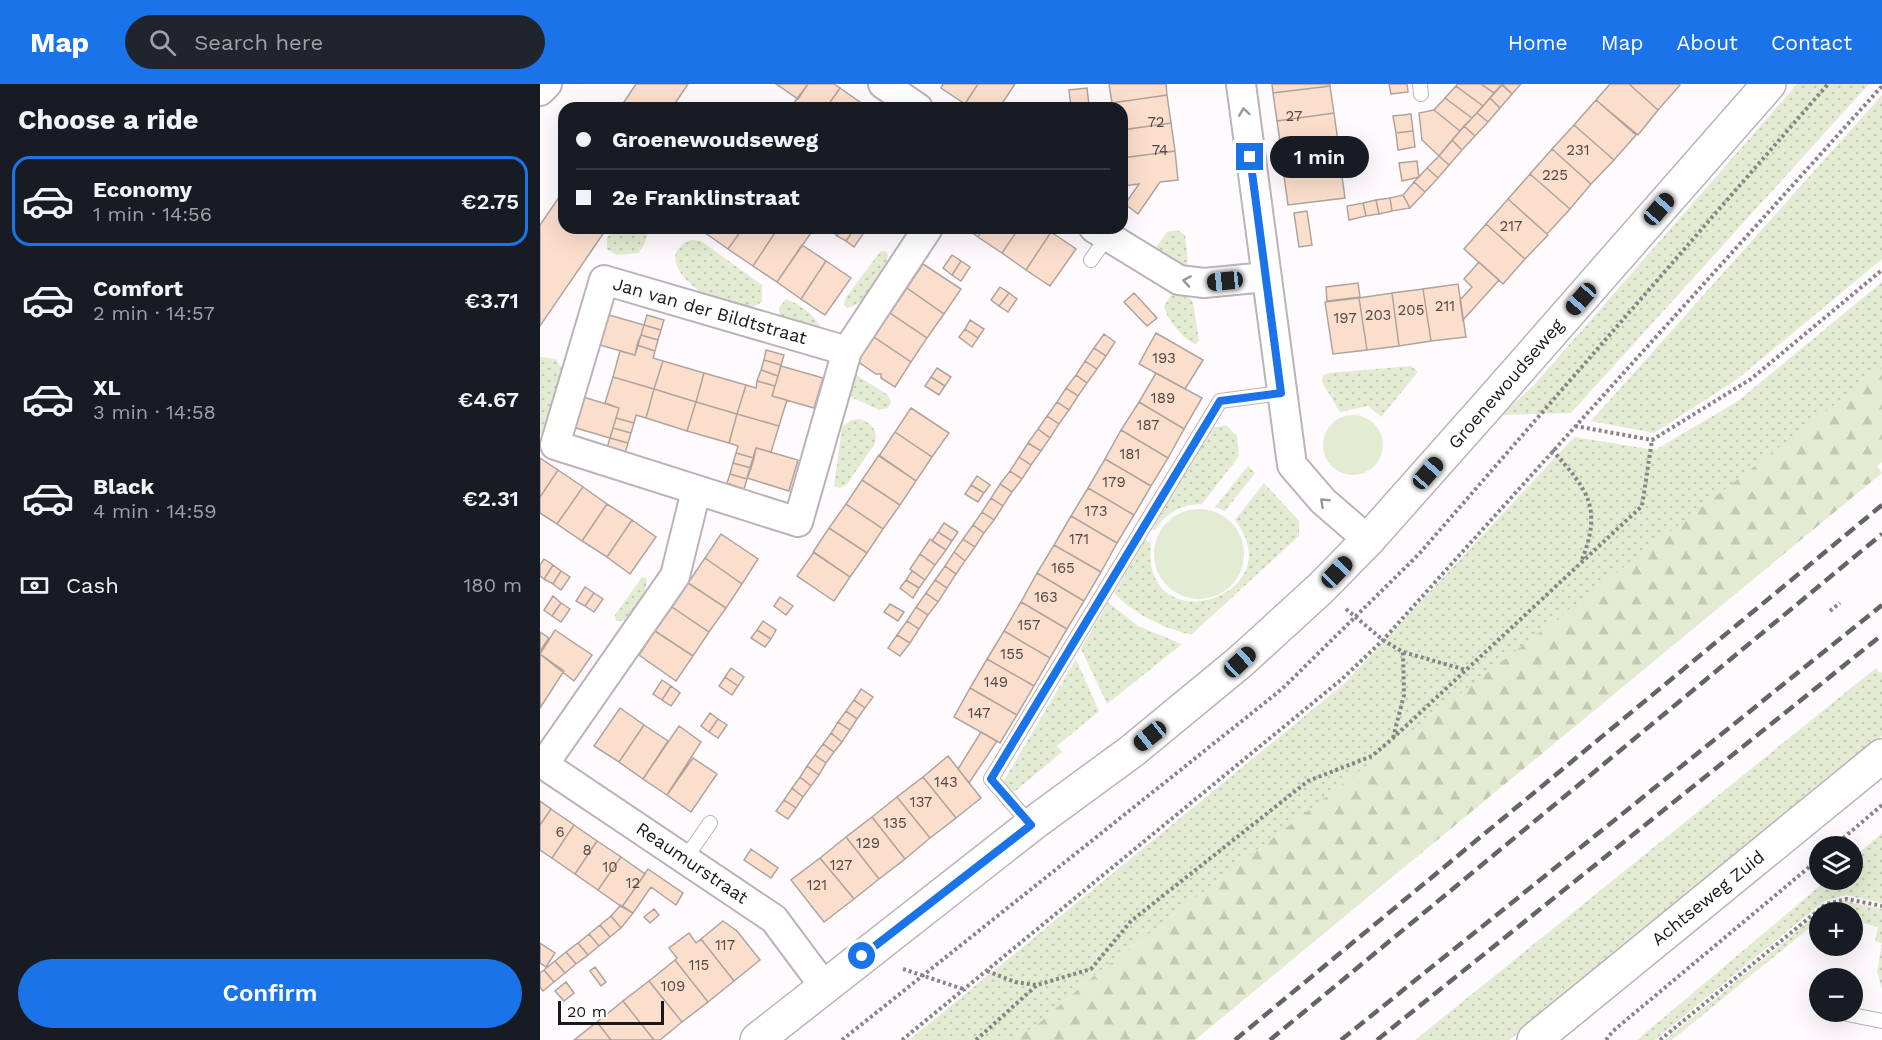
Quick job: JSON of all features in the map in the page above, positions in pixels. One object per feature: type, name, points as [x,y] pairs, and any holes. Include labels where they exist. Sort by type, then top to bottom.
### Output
[{"type":"street","points":[[540,91],[546,84]]},
{"type":"street","points":[[883,84],[909,102]]},
{"type":"street","points":[[1241,84],[1292,465],[1301,479],[1323,501],[1368,540]]},
{"type":"street","name":"Groenewoudseweg","points":[[757,1040],[1031,825],[1132,751],[1240,662],[1321,588],[1368,540],[1769,84]]},
{"type":"street","name":"Jan van der Bildtstraat","points":[[847,351],[604,280],[555,445],[798,522],[847,351],[924,234]]},
{"type":"street","points":[[1103,234],[1179,280],[1204,283],[1266,277]]},
{"type":"street","points":[[542,763],[675,576],[696,491]]},
{"type":"street","name":"Achtseweg Zuid","points":[[1534,1040],[1882,756]]},
{"type":"street","name":"Reaumurstraat","points":[[542,763],[774,919],[824,986]]},
{"type":"lane","points":[[1091,260],[1099,234]]},
{"type":"lane","points":[[1031,825],[991,779],[1220,401],[1281,393]]},
{"type":"lane","points":[[685,859],[710,823]]},
{"type":"lane","points":[[1863,1017],[1882,1021]]},
{"type":"path","points":[[902,1040],[966,990],[1342,679],[1383,640],[1574,425],[1882,86]]},
{"type":"path","points":[[1574,425],[1652,441],[1751,379],[1882,270]]},
{"type":"path","points":[[976,1040],[1037,986],[1091,969],[1131,921],[1308,781],[1372,756],[1392,739],[1642,506],[1652,441]]},
{"type":"path","points":[[1552,450],[1581,482],[1591,507],[1591,537],[1579,565]]},
{"type":"path","points":[[1830,611],[1840,603]]},
{"type":"path","points":[[1355,616],[1383,640],[1403,652],[1466,670]]},
{"type":"path","points":[[1392,739],[1404,695],[1403,652]]},
{"type":"path","points":[[1846,836],[1882,806]]},
{"type":"path","points":[[1606,1040],[1613,1031],[1809,867]]},
{"type":"path","points":[[1660,1040],[1831,901],[1853,899],[1882,906]]},
{"type":"path","points":[[987,971],[1016,982],[1037,986]]},
{"type":"path","points":[[922,976],[966,990]]},
{"type":"green space","points":[[1797,84],[1869,84],[1571,413],[1501,415],[1533,386]]},
{"type":"green space","points":[[1882,95],[1882,259],[1736,380],[1654,433],[1591,421]]},
{"type":"green space","points":[[1177,230],[1185,235],[1188,262],[1184,270],[1151,254],[1167,232]]},
{"type":"green space","points":[[610,234],[647,234],[644,245],[638,253],[617,255],[607,249],[607,238]]},
{"type":"green space","points":[[691,240],[701,241],[762,285],[762,302],[748,307],[731,305],[695,288],[682,275],[676,262],[678,250]]},
{"type":"green space","points":[[885,251],[888,254],[887,262],[875,287],[862,301],[847,308],[844,305],[846,297],[880,252]]},
{"type":"green space","points":[[1882,282],[1882,368],[1839,403],[1090,979],[1038,1024],[1013,1040],[909,1040],[1345,683],[1574,437],[1655,450],[1738,401]]},
{"type":"green space","points":[[1173,292],[1191,299],[1193,303],[1199,340],[1196,344],[1182,334],[1165,311],[1164,306]]},
{"type":"green space","points":[[786,299],[807,311],[822,330],[780,318],[779,308]]},
{"type":"green space","points":[[540,357],[556,359],[564,372],[544,431],[540,435]]},
{"type":"green space","points":[[1411,366],[1418,372],[1381,417],[1368,406],[1340,412],[1322,382],[1323,376],[1328,373]]},
{"type":"green space","points":[[1882,368],[1882,462],[1877,466],[1882,473],[1195,1040],[1013,1040],[1038,1024],[1090,979]]},
{"type":"green space","points":[[853,373],[888,395],[891,402],[888,408],[879,410],[849,396],[846,387]]},
{"type":"green space","points":[[1353,415],[1374,424],[1383,445],[1374,466],[1353,475],[1332,466],[1323,445],[1332,424]]},
{"type":"green space","points":[[860,419],[874,429],[876,436],[874,445],[847,484],[840,488],[834,486],[842,427],[851,420]]},
{"type":"green space","points":[[1226,425],[1237,436],[1239,456],[1202,504],[1187,506],[1175,511],[1155,530],[1152,529],[1205,436],[1212,428]]},
{"type":"green space","points":[[1248,466],[1255,473],[1225,511],[1215,507]]},
{"type":"green space","points":[[1264,483],[1299,521],[1299,536],[1191,635],[1150,619],[1131,608],[1114,593],[1145,540],[1151,543],[1154,574],[1168,593],[1188,601],[1211,599],[1232,588],[1246,571],[1248,548],[1235,520]]},
{"type":"green space","points":[[1199,509],[1216,513],[1231,522],[1240,537],[1244,554],[1240,571],[1231,586],[1216,595],[1199,599],[1182,595],[1167,586],[1158,571],[1154,554],[1158,537],[1167,522],[1182,513]]},
{"type":"green space","points":[[642,577],[647,578],[639,607],[630,618],[616,621],[615,615]]},
{"type":"green space","points":[[1108,602],[1138,626],[1182,644],[1107,704],[1081,649]]},
{"type":"green space","points":[[1076,659],[1099,711],[1057,746],[1062,752],[1013,793],[1008,794],[1003,782]]},
{"type":"green space","points":[[1876,668],[1880,673],[1882,672],[1882,736],[1509,1040],[1415,1040]]},
{"type":"green space","points":[[1882,833],[1882,903],[1846,895],[1823,902],[1809,902],[1809,913],[1655,1040],[1637,1040],[1815,890],[1863,890],[1863,849]]},
{"type":"green space","points":[[1863,905],[1882,909],[1882,943],[1875,941],[1878,927],[1863,923]]},
{"type":"green space","points":[[1809,921],[1809,928],[1672,1040],[1665,1040]]},
{"type":"green space","points":[[1882,943],[1882,989],[1877,972]]},
{"type":"building","points":[[636,84],[688,84],[676,102],[624,102]]},
{"type":"building","points":[[776,84],[808,84],[798,99]]},
{"type":"building","points":[[808,84],[834,84],[840,88],[830,102],[794,102]]},
{"type":"building","points":[[943,84],[978,84],[966,102],[962,102],[941,88]]},
{"type":"building","points":[[978,84],[1015,84],[1003,102],[966,102]]},
{"type":"building","points":[[1109,84],[1166,84],[1167,95],[1112,102]]},
{"type":"building","points":[[1272,84],[1330,84],[1330,86],[1273,93]]},
{"type":"building","points":[[1389,84],[1407,84],[1408,92],[1391,94]]},
{"type":"building","points":[[1457,84],[1481,84],[1494,93],[1483,106],[1456,86]]},
{"type":"building","points":[[1481,84],[1502,84],[1494,93]]},
{"type":"building","points":[[1502,84],[1521,84],[1512,94]]},
{"type":"building","points":[[1610,84],[1629,84],[1658,110],[1638,135],[1596,100]]},
{"type":"building","points":[[1629,84],[1678,84],[1680,85],[1658,110]]},
{"type":"building","points":[[1502,85],[1512,94],[1500,108],[1490,98]]},
{"type":"building","points":[[1330,86],[1334,113],[1277,121],[1273,93]]},
{"type":"building","points":[[1456,86],[1483,106],[1472,118],[1445,98]]},
{"type":"building","points":[[840,88],[860,102],[830,102]]},
{"type":"building","points":[[1087,88],[1089,102],[1070,102],[1069,90]]},
{"type":"building","points":[[1167,95],[1171,123],[1128,129],[1128,102],[1119,102]]},
{"type":"building","points":[[1445,98],[1472,118],[1460,131],[1434,110]]},
{"type":"building","points":[[1490,98],[1500,108],[1488,122],[1477,113]]},
{"type":"building","points":[[1596,100],[1636,135],[1614,160],[1574,125]]},
{"type":"building","points":[[1434,110],[1460,131],[1439,156],[1422,140],[1419,113]]},
{"type":"building","points":[[1334,113],[1338,142],[1281,149],[1277,121]]},
{"type":"building","points":[[1477,113],[1488,122],[1475,136],[1464,126]]},
{"type":"building","points":[[1411,114],[1413,131],[1396,133],[1393,116]]},
{"type":"building","points":[[1171,123],[1175,151],[1128,157],[1128,129]]},
{"type":"building","points":[[1574,125],[1614,160],[1591,184],[1552,149]]},
{"type":"building","points":[[1464,126],[1475,136],[1462,150],[1452,140]]},
{"type":"building","points":[[1413,131],[1415,147],[1398,150],[1396,133]]},
{"type":"building","points":[[1452,140],[1462,150],[1449,165],[1439,156]]},
{"type":"building","points":[[1338,142],[1341,169],[1284,176],[1281,149]]},
{"type":"building","points":[[1552,149],[1591,184],[1570,209],[1530,174]]},
{"type":"building","points":[[1175,151],[1178,180],[1160,182],[1138,214],[1128,206],[1128,200],[1139,184],[1128,185],[1128,157]]},
{"type":"building","points":[[1439,156],[1449,165],[1438,178],[1427,168]]},
{"type":"building","points":[[1417,161],[1419,177],[1402,181],[1399,163]]},
{"type":"building","points":[[1427,168],[1438,178],[1425,192],[1414,182]]},
{"type":"building","points":[[1341,169],[1345,198],[1288,205],[1284,176]]},
{"type":"building","points":[[1530,174],[1570,209],[1547,234],[1508,199]]},
{"type":"building","points":[[1414,182],[1425,192],[1410,208],[1403,195]]},
{"type":"building","points":[[1403,195],[1410,208],[1392,211],[1390,198]]},
{"type":"building","points":[[1390,198],[1392,211],[1379,214],[1376,200]]},
{"type":"building","points":[[558,199],[558,234],[603,234],[540,326],[540,225]]},
{"type":"building","points":[[1508,199],[1548,235],[1525,259],[1486,224]]},
{"type":"building","points":[[1376,200],[1379,214],[1366,216],[1363,203]]},
{"type":"building","points":[[1363,203],[1366,216],[1349,220],[1347,206]]},
{"type":"building","points":[[1307,211],[1312,245],[1299,247],[1294,213]]},
{"type":"building","points":[[1486,224],[1525,259],[1503,284],[1464,249]]},
{"type":"building","points":[[707,234],[739,234],[728,249]]},
{"type":"building","points":[[739,234],[774,234],[753,266],[728,249]]},
{"type":"building","points":[[774,234],[810,234],[777,282],[753,266]]},
{"type":"building","points":[[838,234],[851,234],[846,241],[837,236]]},
{"type":"building","points":[[851,234],[863,234],[854,247],[846,241]]},
{"type":"building","points":[[980,234],[1015,234],[1002,253],[978,237]]},
{"type":"building","points":[[1015,234],[1050,234],[1026,270],[1002,253]]},
{"type":"building","points":[[1050,234],[1054,234],[1076,249],[1050,286],[1026,270]]},
{"type":"building","points":[[802,245],[826,261],[801,299],[777,282]]},
{"type":"building","points":[[952,255],[961,261],[952,275],[943,268]]},
{"type":"building","points":[[826,261],[851,278],[825,315],[801,299]]},
{"type":"building","points":[[961,261],[970,267],[961,281],[952,275]]},
{"type":"building","points":[[1479,262],[1499,280],[1463,320],[1460,300],[1472,287],[1464,279]]},
{"type":"building","points":[[923,264],[961,289],[944,314],[907,288]]},
{"type":"building","points":[[1358,283],[1360,297],[1327,301],[1326,287]]},
{"type":"building","points":[[1458,284],[1466,337],[1431,341],[1423,289]]},
{"type":"building","points":[[1000,287],[1009,293],[999,306],[991,300]]},
{"type":"building","points":[[907,288],[944,314],[927,338],[890,313]]},
{"type":"building","points":[[1423,289],[1431,341],[1399,346],[1392,293]]},
{"type":"building","points":[[1009,293],[1017,299],[1008,312],[999,306]]},
{"type":"building","points":[[1134,293],[1157,318],[1147,326],[1124,302]]},
{"type":"building","points":[[1392,293],[1399,346],[1367,350],[1359,298]]},
{"type":"building","points":[[1359,298],[1367,350],[1333,354],[1325,302]]},
{"type":"building","points":[[602,313],[644,325],[635,355],[593,343]]},
{"type":"building","points":[[890,313],[927,338],[911,362],[874,337]]},
{"type":"building","points":[[647,315],[664,320],[661,330],[644,325]]},
{"type":"building","points":[[970,320],[984,329],[978,338],[965,329]]},
{"type":"building","points":[[644,325],[661,330],[658,340],[641,335]]},
{"type":"building","points":[[965,329],[978,338],[972,347],[959,337]]},
{"type":"building","points":[[1156,333],[1203,360],[1185,389],[1139,364]]},
{"type":"building","points":[[1104,334],[1115,342],[1106,356],[1094,348]]},
{"type":"building","points":[[641,335],[658,340],[655,351],[637,345]]},
{"type":"building","points":[[874,337],[911,362],[895,387],[881,378],[881,374],[876,374],[857,361]]},
{"type":"building","points":[[637,345],[655,351],[653,358],[663,361],[654,389],[613,377],[620,351],[635,355]]},
{"type":"building","points":[[1094,348],[1106,356],[1097,369],[1085,361]]},
{"type":"building","points":[[766,350],[784,355],[781,365],[764,360]]},
{"type":"building","points":[[764,360],[781,365],[778,376],[761,370]]},
{"type":"building","points":[[663,361],[704,373],[696,402],[654,389]]},
{"type":"building","points":[[1085,361],[1097,369],[1087,383],[1076,375]]},
{"type":"building","points":[[781,366],[823,378],[814,408],[772,396]]},
{"type":"building","points":[[937,368],[951,377],[945,386],[931,377]]},
{"type":"building","points":[[761,370],[778,376],[775,386],[757,381]]},
{"type":"building","points":[[704,373],[746,385],[737,414],[696,402]]},
{"type":"building","points":[[1156,373],[1202,398],[1184,429],[1139,402]]},
{"type":"building","points":[[1076,375],[1087,383],[1078,396],[1066,388]]},
{"type":"building","points":[[613,377],[654,389],[646,418],[636,415],[634,423],[616,418],[619,408],[605,403]]},
{"type":"building","points":[[931,377],[945,386],[939,395],[925,386]]},
{"type":"building","points":[[757,381],[775,386],[772,396],[787,400],[779,426],[737,414],[746,385],[756,388]]},
{"type":"building","points":[[1066,388],[1078,396],[1069,410],[1057,402]]},
{"type":"building","points":[[654,389],[696,402],[687,431],[646,418]]},
{"type":"building","points":[[577,395],[619,408],[610,438],[569,426]]},
{"type":"building","points":[[696,402],[737,414],[729,443],[687,431]]},
{"type":"building","points":[[1057,402],[1069,410],[1059,424],[1047,416]]},
{"type":"building","points":[[1139,402],[1184,429],[1168,458],[1121,430]]},
{"type":"building","points":[[911,408],[949,433],[932,457],[895,432]]},
{"type":"building","points":[[737,414],[779,426],[771,452],[756,448],[754,458],[736,453],[738,446],[729,443]]},
{"type":"building","points":[[1047,416],[1059,424],[1050,438],[1038,429]]},
{"type":"building","points":[[616,418],[634,423],[631,433],[613,428]]},
{"type":"building","points":[[613,428],[631,433],[628,443],[610,438]]},
{"type":"building","points":[[1038,429],[1050,438],[1041,451],[1028,443]]},
{"type":"building","points":[[1121,430],[1168,458],[1151,486],[1105,459]]},
{"type":"building","points":[[895,432],[932,457],[916,481],[879,456]]},
{"type":"building","points":[[610,438],[628,443],[625,453],[607,448]]},
{"type":"building","points":[[1028,443],[1041,451],[1031,465],[1019,457]]},
{"type":"building","points":[[756,448],[798,460],[789,491],[747,478]]},
{"type":"building","points":[[736,453],[754,458],[751,468],[733,463]]},
{"type":"building","points":[[879,455],[916,481],[900,505],[862,480]]},
{"type":"building","points":[[1019,457],[1031,465],[1022,479],[1010,471]]},
{"type":"building","points":[[540,458],[558,470],[540,497]]},
{"type":"building","points":[[1105,459],[1151,486],[1134,515],[1088,488]]},
{"type":"building","points":[[733,463],[751,468],[747,479],[730,474]]},
{"type":"building","points":[[558,470],[583,487],[557,524],[540,513],[540,497]]},
{"type":"building","points":[[1010,471],[1022,479],[1012,492],[1000,484]]},
{"type":"building","points":[[730,474],[747,479],[744,489],[727,483]]},
{"type":"building","points":[[977,476],[990,485],[984,493],[971,485]]},
{"type":"building","points":[[862,480],[900,505],[883,529],[846,504]]},
{"type":"building","points":[[1000,484],[1012,492],[1003,506],[991,498]]},
{"type":"building","points":[[971,485],[984,493],[978,502],[965,494]]},
{"type":"building","points":[[583,487],[607,504],[582,541],[557,524]]},
{"type":"building","points":[[1088,488],[1134,515],[1117,543],[1071,516]]},
{"type":"building","points":[[991,498],[1003,506],[994,520],[982,512]]},
{"type":"building","points":[[607,504],[632,520],[607,557],[582,541]]},
{"type":"building","points":[[846,504],[883,529],[867,553],[829,528]]},
{"type":"building","points":[[982,512],[994,520],[984,533],[973,525]]},
{"type":"building","points":[[1071,516],[1117,543],[1101,572],[1054,545]]},
{"type":"building","points":[[632,520],[656,537],[630,574],[607,557]]},
{"type":"building","points":[[944,523],[958,532],[952,541],[938,532]]},
{"type":"building","points":[[973,525],[984,533],[975,547],[963,539]]},
{"type":"building","points":[[829,528],[867,553],[850,577],[813,552]]},
{"type":"building","points":[[938,532],[952,541],[946,550],[932,541]]},
{"type":"building","points":[[721,534],[758,559],[742,584],[705,558]]},
{"type":"building","points":[[930,539],[946,550],[935,565],[920,554]]},
{"type":"building","points":[[963,539],[975,547],[965,561],[954,552]]},
{"type":"building","points":[[1054,545],[1101,572],[1084,601],[1037,573]]},
{"type":"building","points":[[814,552],[850,577],[834,601],[797,576]]},
{"type":"building","points":[[954,552],[965,561],[956,574],[945,566]]},
{"type":"building","points":[[920,554],[935,565],[925,580],[910,569]]},
{"type":"building","points":[[705,558],[742,584],[726,608],[688,583]]},
{"type":"building","points":[[544,559],[553,565],[544,579],[540,576],[540,565]]},
{"type":"building","points":[[553,565],[561,571],[553,584],[544,579]]},
{"type":"building","points":[[945,566],[956,574],[947,588],[935,580]]},
{"type":"building","points":[[561,571],[570,577],[561,590],[553,584]]},
{"type":"building","points":[[912,571],[925,580],[919,588],[906,580]]},
{"type":"building","points":[[1037,573],[1084,601],[1067,629],[1021,602]]},
{"type":"building","points":[[906,580],[919,588],[913,598],[900,588]]},
{"type":"building","points":[[935,580],[947,588],[938,602],[926,593]]},
{"type":"building","points":[[688,583],[726,608],[709,632],[672,607]]},
{"type":"building","points":[[585,587],[594,593],[585,606],[576,601]]},
{"type":"building","points":[[594,593],[603,599],[594,612],[585,606]]},
{"type":"building","points":[[926,593],[938,602],[928,615],[916,607]]},
{"type":"building","points":[[553,596],[561,603],[552,616],[544,610]]},
{"type":"building","points":[[780,597],[793,606],[786,615],[774,606]]},
{"type":"building","points":[[1021,602],[1067,629],[1050,658],[1004,631]]},
{"type":"building","points":[[561,603],[570,609],[561,622],[552,616]]},
{"type":"building","points":[[890,604],[904,612],[898,621],[884,612]]},
{"type":"building","points":[[672,607],[709,632],[693,656],[655,631]]},
{"type":"building","points":[[916,607],[928,615],[919,629],[907,621]]},
{"type":"building","points":[[763,621],[776,630],[771,639],[757,630]]},
{"type":"building","points":[[907,621],[919,629],[910,643],[897,635]]},
{"type":"building","points":[[555,630],[592,655],[574,681],[540,654]]},
{"type":"building","points":[[757,630],[771,639],[765,647],[751,638]]},
{"type":"building","points":[[655,631],[693,656],[676,681],[639,655]]},
{"type":"building","points":[[1004,631],[1050,658],[1034,686],[987,659]]},
{"type":"building","points":[[540,632],[549,638],[540,651]]},
{"type":"building","points":[[897,635],[910,643],[900,656],[888,648]]},
{"type":"building","points":[[540,654],[564,671],[540,708]]},
{"type":"building","points":[[987,659],[1034,686],[1017,715],[970,688]]},
{"type":"building","points":[[731,668],[744,677],[738,686],[725,677]]},
{"type":"building","points":[[725,677],[738,686],[732,695],[719,686]]},
{"type":"building","points":[[662,680],[671,686],[662,700],[653,694]]},
{"type":"building","points":[[671,686],[680,693],[671,706],[662,700]]},
{"type":"building","points":[[970,688],[1017,715],[1000,743],[954,717]]},
{"type":"building","points":[[861,689],[873,697],[865,708],[854,700]]},
{"type":"building","points":[[854,700],[865,708],[857,719],[846,711]]},
{"type":"building","points":[[620,708],[644,725],[619,762],[594,746]]},
{"type":"building","points":[[846,711],[857,719],[850,730],[838,722]]},
{"type":"building","points":[[710,713],[718,719],[709,732],[701,726]]},
{"type":"building","points":[[718,719],[727,725],[718,738],[709,732]]},
{"type":"building","points":[[838,722],[850,730],[842,742],[831,733]]},
{"type":"building","points":[[644,725],[668,741],[643,779],[619,762]]},
{"type":"building","points":[[679,726],[701,742],[667,795],[643,779]]},
{"type":"building","points":[[981,732],[997,741],[969,783],[958,769]]},
{"type":"building","points":[[831,733],[842,742],[834,752],[823,744]]},
{"type":"building","points":[[823,744],[834,752],[826,763],[815,755]]},
{"type":"building","points":[[815,755],[826,763],[819,775],[807,766]]},
{"type":"building","points":[[948,756],[981,798],[956,818],[923,777]]},
{"type":"building","points":[[693,758],[717,774],[691,812],[667,795]]},
{"type":"building","points":[[807,766],[819,775],[811,786],[800,777]]},
{"type":"building","points":[[800,777],[811,786],[803,797],[792,788]]},
{"type":"building","points":[[923,777],[956,818],[930,838],[897,797]]},
{"type":"building","points":[[792,788],[803,797],[796,808],[784,800]]},
{"type":"building","points":[[897,797],[930,838],[905,859],[872,817]]},
{"type":"building","points":[[784,800],[796,808],[788,819],[776,811]]},
{"type":"building","points":[[540,801],[551,809],[540,825]]},
{"type":"building","points":[[551,809],[574,825],[552,858],[540,850],[540,825]]},
{"type":"building","points":[[872,817],[905,859],[879,879],[846,837]]},
{"type":"building","points":[[574,825],[597,841],[575,874],[552,858]]},
{"type":"building","points":[[846,837],[879,879],[854,899],[820,858]]},
{"type":"building","points":[[597,841],[621,857],[598,890],[575,874]]},
{"type":"building","points":[[751,849],[778,868],[771,878],[744,860]]},
{"type":"building","points":[[621,857],[645,874],[622,907],[598,890]]},
{"type":"building","points":[[820,858],[854,899],[824,922],[791,880]]},
{"type":"building","points":[[648,869],[683,893],[676,905],[651,887],[633,913],[622,907]]},
{"type":"building","points":[[621,905],[633,913],[621,928],[611,916]]},
{"type":"building","points":[[654,909],[659,915],[650,923],[644,917]]},
{"type":"building","points":[[611,916],[621,928],[610,937],[600,925]]},
{"type":"building","points":[[723,921],[737,931],[760,960],[734,981],[701,939]]},
{"type":"building","points":[[600,925],[610,937],[599,946],[589,934]]},
{"type":"building","points":[[689,933],[696,943],[701,939],[734,981],[708,1002],[675,960],[677,958],[669,948]]},
{"type":"building","points":[[589,934],[599,946],[588,955],[578,943]]},
{"type":"building","points":[[540,943],[555,953],[546,967],[540,963]]},
{"type":"building","points":[[578,943],[588,955],[576,964],[566,952]]},
{"type":"building","points":[[566,952],[576,964],[565,973],[555,961]]},
{"type":"building","points":[[675,960],[708,1002],[682,1022],[649,981]]},
{"type":"building","points":[[555,961],[565,973],[554,982],[544,970]]},
{"type":"building","points":[[595,967],[606,982],[601,986],[590,971]]},
{"type":"building","points":[[544,970],[554,982],[543,991],[540,987],[540,973]]},
{"type":"building","points":[[649,981],[682,1022],[660,1040],[654,1040],[623,1001]]},
{"type":"building","points":[[566,982],[574,993],[564,1001],[555,991]]},
{"type":"building","points":[[623,1001],[654,1040],[611,1040],[597,1022]]},
{"type":"building","points":[[597,1022],[611,1040],[574,1040]]},
{"type":"railway","points":[[1235,1040],[1882,505]]},
{"type":"railway","points":[[1270,1040],[1882,534]]},
{"type":"railway","points":[[1341,1040],[1882,605]]},
{"type":"railway","points":[[1377,1040],[1882,635]]},
{"type":"route","points":[[862,956],[1031,825],[991,779],[1220,401],[1281,393],[1250,157]]}]
